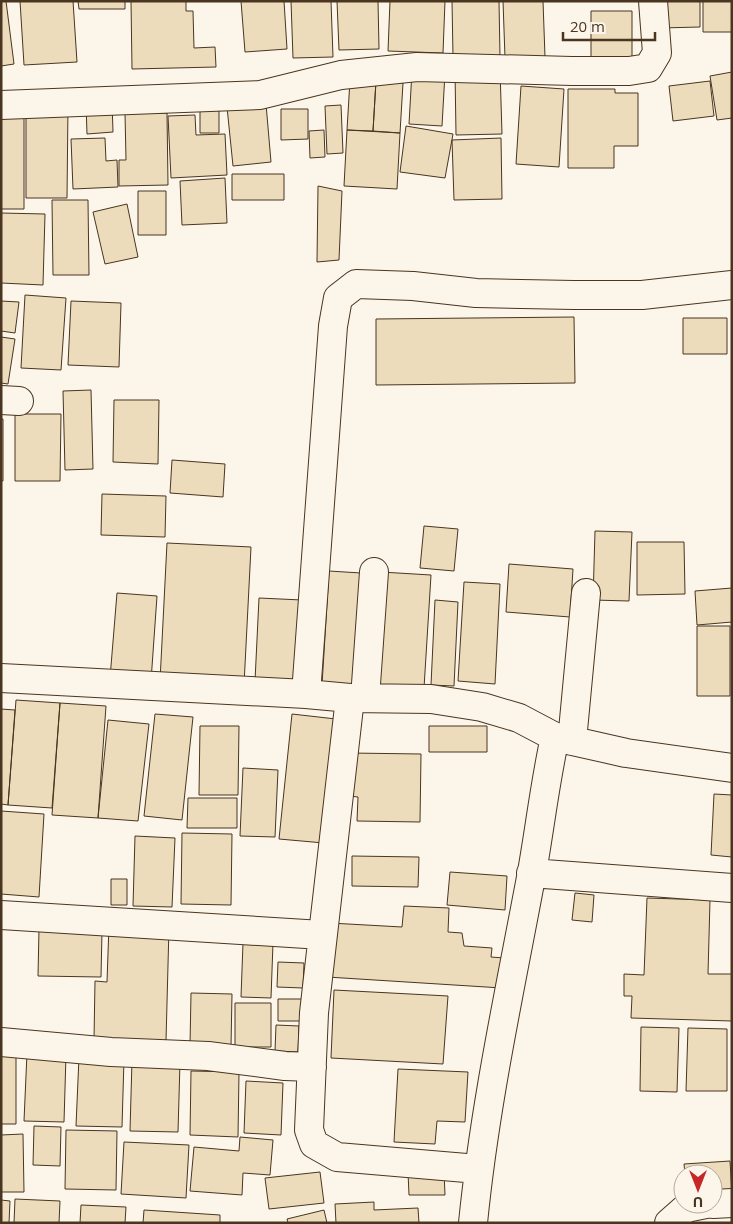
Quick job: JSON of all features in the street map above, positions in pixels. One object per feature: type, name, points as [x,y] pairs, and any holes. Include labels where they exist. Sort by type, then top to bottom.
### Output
[{"type":"street","points":[[1,105],[260,96],[341,75],[417,66],[572,71],[629,71],[648,68],[657,53],[653,1]]},
{"type":"street","points":[[306,694],[333,326],[338,298],[356,284],[413,286],[476,293],[574,295],[642,295],[732,285]]},
{"type":"street","points":[[374,572],[322,935],[309,1130],[314,1144],[337,1157],[478,1168]]},
{"type":"street","points":[[473,1223],[478,1168],[492,1074],[531,873],[546,777],[564,739],[586,593]]},
{"type":"street","points":[[1,678],[357,698],[431,699],[482,707],[519,718],[564,739],[626,753],[732,768]]},
{"type":"street","points":[[531,873],[732,888]]},
{"type":"street","points":[[1,915],[322,935]]},
{"type":"street","points":[[1,1042],[111,1052],[208,1056],[285,1066],[312,1067]]},
{"type":"street","points":[[669,1223],[679,1214]]},
{"type":"building","points":[[1,1],[6,1],[14,64],[1,66]]},
{"type":"building","points":[[20,1],[73,1],[77,62],[24,65]]},
{"type":"building","points":[[78,1],[125,1],[125,9],[79,9]]},
{"type":"building","points":[[131,1],[186,1],[186,11],[193,11],[194,48],[215,47],[216,67],[132,69]]},
{"type":"building","points":[[241,1],[284,1],[287,49],[245,52]]},
{"type":"building","points":[[291,1],[331,1],[333,57],[293,58]]},
{"type":"building","points":[[337,1],[378,1],[379,49],[339,50]]},
{"type":"building","points":[[390,1],[445,1],[443,53],[388,51]]},
{"type":"building","points":[[452,1],[499,1],[500,57],[453,57]]},
{"type":"building","points":[[503,1],[543,1],[545,57],[505,58]]},
{"type":"building","points":[[659,1],[700,1],[700,27],[660,28]]},
{"type":"building","points":[[703,1],[732,1],[732,32],[703,32]]},
{"type":"building","points":[[591,11],[632,11],[632,68],[591,68]]},
{"type":"building","points":[[500,70],[502,134],[456,135],[455,71]]},
{"type":"building","points":[[412,71],[445,73],[442,126],[409,124]]},
{"type":"building","points":[[732,72],[732,118],[717,120],[710,76]]},
{"type":"building","points":[[350,80],[376,81],[373,131],[347,130]]},
{"type":"building","points":[[376,81],[403,83],[400,133],[373,131]]},
{"type":"building","points":[[710,81],[714,116],[673,121],[669,86]]},
{"type":"building","points":[[521,86],[564,89],[559,167],[516,164]]},
{"type":"building","points":[[568,89],[615,89],[615,93],[638,93],[638,146],[614,146],[614,168],[568,168]]},
{"type":"building","points":[[200,101],[219,101],[219,133],[200,133]]},
{"type":"building","points":[[112,102],[113,132],[87,134],[86,104]]},
{"type":"building","points":[[266,104],[271,162],[233,166],[227,107]]},
{"type":"building","points":[[341,105],[343,153],[327,154],[325,106]]},
{"type":"building","points":[[26,106],[68,106],[67,198],[26,198]]},
{"type":"building","points":[[1,109],[24,109],[24,209],[1,209]]},
{"type":"building","points":[[281,109],[308,109],[308,139],[281,140]]},
{"type":"building","points":[[125,113],[167,113],[168,185],[119,186],[119,160],[126,160]]},
{"type":"building","points":[[195,115],[196,135],[225,134],[227,175],[171,178],[168,116]]},
{"type":"building","points":[[406,126],[453,134],[445,178],[400,172]]},
{"type":"building","points":[[324,130],[325,157],[310,158],[309,131]]},
{"type":"building","points":[[347,130],[400,133],[397,189],[344,186]]},
{"type":"building","points":[[105,138],[106,161],[117,160],[118,187],[73,189],[71,139]]},
{"type":"building","points":[[501,138],[502,199],[454,200],[452,140]]},
{"type":"building","points":[[232,174],[284,174],[284,200],[232,200]]},
{"type":"building","points":[[225,178],[227,223],[182,225],[180,181]]},
{"type":"building","points":[[318,186],[342,191],[339,260],[317,262]]},
{"type":"building","points":[[138,191],[166,191],[166,235],[138,235]]},
{"type":"building","points":[[52,200],[88,200],[89,275],[53,275]]},
{"type":"building","points":[[127,204],[138,257],[105,264],[93,212]]},
{"type":"building","points":[[1,213],[45,214],[43,285],[1,283]]},
{"type":"building","points":[[25,295],[66,298],[61,370],[21,368]]},
{"type":"building","points":[[1,301],[19,302],[15,333],[1,331]]},
{"type":"building","points":[[71,301],[121,303],[119,367],[68,365]]},
{"type":"building","points":[[574,317],[575,383],[376,385],[376,319]]},
{"type":"building","points":[[683,318],[727,318],[727,354],[683,354]]},
{"type":"building","points":[[1,337],[15,339],[8,384],[1,383]]},
{"type":"building","points":[[91,390],[93,469],[65,470],[63,391]]},
{"type":"building","points":[[114,400],[159,400],[158,464],[113,462]]},
{"type":"building","points":[[15,414],[61,414],[60,481],[15,481]]},
{"type":"building","points":[[1,419],[3,419],[3,481],[1,481]]},
{"type":"building","points":[[172,460],[225,464],[223,497],[170,493]]},
{"type":"building","points":[[102,494],[166,496],[165,537],[101,535]]},
{"type":"building","points":[[424,526],[458,529],[454,571],[420,568]]},
{"type":"building","points":[[595,531],[632,532],[629,601],[593,600]]},
{"type":"building","points":[[637,542],[684,542],[685,594],[637,595]]},
{"type":"building","points":[[167,543],[251,547],[244,685],[160,681]]},
{"type":"building","points":[[509,564],[573,569],[570,617],[506,612]]},
{"type":"building","points":[[329,571],[361,573],[354,687],[322,685]]},
{"type":"building","points":[[381,572],[431,575],[424,688],[374,685]]},
{"type":"building","points":[[464,582],[500,584],[495,684],[458,681]]},
{"type":"building","points":[[732,588],[732,622],[697,625],[695,591]]},
{"type":"building","points":[[117,593],[157,596],[151,681],[110,678]]},
{"type":"building","points":[[259,598],[302,600],[297,684],[255,681]]},
{"type":"building","points":[[435,600],[458,602],[454,686],[431,685]]},
{"type":"building","points":[[697,626],[730,626],[730,696],[697,696]]},
{"type":"building","points":[[16,700],[60,703],[52,808],[8,805]]},
{"type":"building","points":[[60,703],[106,706],[98,818],[52,815]]},
{"type":"building","points":[[1,709],[15,710],[8,805],[1,804]]},
{"type":"building","points":[[155,714],[193,717],[182,820],[144,816]]},
{"type":"building","points":[[292,714],[336,719],[324,843],[279,839]]},
{"type":"building","points":[[108,720],[149,724],[138,821],[98,818]]},
{"type":"building","points":[[200,726],[239,726],[238,795],[199,795]]},
{"type":"building","points":[[429,726],[487,726],[487,752],[429,752]]},
{"type":"building","points":[[350,753],[421,754],[420,822],[357,821],[358,797],[349,796]]},
{"type":"building","points":[[243,768],[278,770],[275,837],[240,836]]},
{"type":"building","points":[[714,794],[732,795],[732,857],[711,855]]},
{"type":"building","points":[[188,798],[237,798],[237,828],[187,828]]},
{"type":"building","points":[[1,811],[44,814],[39,897],[1,894]]},
{"type":"building","points":[[182,833],[232,834],[231,905],[181,904]]},
{"type":"building","points":[[135,836],[175,838],[172,907],[133,906]]},
{"type":"building","points":[[352,856],[419,857],[418,887],[352,886]]},
{"type":"building","points":[[450,872],[507,876],[505,910],[447,905]]},
{"type":"building","points":[[111,879],[127,879],[127,905],[111,905]]},
{"type":"building","points":[[575,893],[594,895],[592,922],[572,920]]},
{"type":"building","points":[[647,898],[710,900],[708,974],[732,974],[732,1021],[631,1018],[632,996],[624,996],[624,974],[644,975]]},
{"type":"building","points":[[404,906],[449,908],[448,932],[462,933],[464,946],[492,948],[491,957],[504,958],[502,988],[327,977],[330,923],[402,927]]},
{"type":"building","points":[[109,925],[169,927],[166,1041],[94,1040],[95,981],[107,982]]},
{"type":"building","points":[[39,929],[102,931],[101,977],[38,976]]},
{"type":"building","points":[[243,943],[273,943],[271,998],[241,997]]},
{"type":"building","points":[[278,962],[304,963],[303,988],[277,987]]},
{"type":"building","points":[[334,990],[448,996],[443,1064],[331,1058]]},
{"type":"building","points":[[191,993],[232,994],[231,1047],[190,1046]]},
{"type":"building","points":[[278,999],[302,999],[302,1021],[278,1021]]},
{"type":"building","points":[[235,1003],[271,1003],[271,1047],[235,1047]]},
{"type":"building","points":[[276,1025],[299,1026],[298,1052],[275,1051]]},
{"type":"building","points":[[641,1027],[679,1028],[677,1092],[640,1091]]},
{"type":"building","points":[[688,1028],[727,1029],[727,1091],[686,1091]]},
{"type":"building","points":[[1,1052],[16,1053],[16,1124],[1,1124]]},
{"type":"building","points":[[27,1053],[66,1055],[64,1122],[24,1121]]},
{"type":"building","points":[[79,1057],[124,1059],[122,1127],[76,1126]]},
{"type":"building","points":[[132,1060],[180,1062],[178,1132],[130,1131]]},
{"type":"building","points":[[398,1069],[468,1072],[465,1122],[437,1121],[435,1144],[394,1142]]},
{"type":"building","points":[[191,1071],[239,1072],[238,1137],[190,1135]]},
{"type":"building","points":[[246,1081],[283,1083],[281,1135],[244,1133]]},
{"type":"building","points":[[34,1126],[61,1127],[60,1166],[33,1165]]},
{"type":"building","points":[[66,1130],[117,1131],[116,1190],[65,1189]]},
{"type":"building","points":[[23,1134],[24,1192],[1,1192],[1,1135]]},
{"type":"building","points":[[240,1137],[273,1140],[270,1175],[243,1173],[242,1195],[190,1191],[194,1147],[239,1151]]},
{"type":"building","points":[[124,1142],[189,1145],[186,1198],[121,1194]]},
{"type":"building","points":[[730,1161],[732,1193],[723,1193],[723,1164],[684,1164]]},
{"type":"building","points":[[320,1172],[324,1203],[269,1209],[265,1178]]},
{"type":"building","points":[[408,1172],[444,1172],[445,1195],[409,1195]]},
{"type":"building","points":[[15,1199],[60,1201],[59,1223],[14,1223]]},
{"type":"building","points":[[1,1200],[10,1201],[9,1223],[1,1223]]},
{"type":"building","points":[[374,1202],[374,1210],[418,1208],[419,1223],[336,1223],[335,1204]]},
{"type":"building","points":[[81,1205],[126,1207],[125,1223],[80,1223]]},
{"type":"building","points":[[144,1210],[220,1215],[220,1223],[143,1223]]},
{"type":"building","points":[[324,1210],[327,1223],[288,1223],[287,1219]]}]
